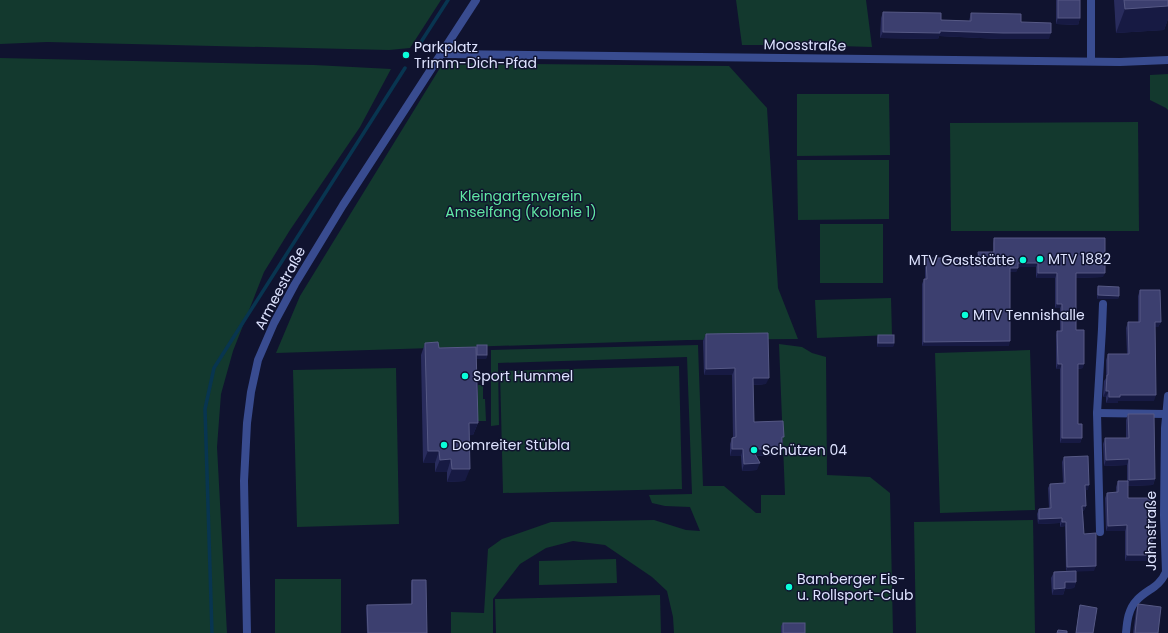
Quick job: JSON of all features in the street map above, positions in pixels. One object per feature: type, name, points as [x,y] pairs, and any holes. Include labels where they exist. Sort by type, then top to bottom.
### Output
[{"type":"street","name":"Armeestraße","points":[[247,633],[244,481],[247,423],[251,392],[258,360],[274,323],[294,284],[343,205],[476,0]]},
{"type":"street","points":[[1091,0],[1091,61]]},
{"type":"street","name":"Moosstraße","points":[[441,54],[1120,62],[1168,60]]},
{"type":"street","points":[[1100,532],[1097,413],[1102,304]]},
{"type":"street","name":"Jahnstraße","points":[[1126,633],[1128,615],[1132,607],[1137,600],[1163,580],[1166,572],[1166,414],[1168,397]]},
{"type":"street","points":[[1097,413],[1166,414]]},
{"type":"green space","points":[[0,0],[441,0],[410,48],[389,50],[47,42],[0,44]]},
{"type":"green space","points":[[736,0],[866,0],[872,47],[742,45]]},
{"type":"green space","points":[[0,58],[314,65],[391,69],[360,127],[290,230],[264,272],[233,351],[221,394],[217,447],[227,633],[0,633]]},
{"type":"green space","name":"Kleingartenverein Amselfang (Kolonie 1)","points":[[443,63],[729,66],[767,108],[778,288],[798,339],[688,340],[276,353],[300,296]]},
{"type":"green space","points":[[1168,74],[1168,110],[1150,100],[1150,75]]},
{"type":"green space","points":[[797,94],[889,94],[890,155],[797,156]]},
{"type":"green space","points":[[1138,122],[1139,231],[951,231],[950,123]]},
{"type":"green space","points":[[797,160],[889,160],[889,219],[798,220]]},
{"type":"green space","points":[[820,224],[883,224],[883,283],[820,283]]},
{"type":"green space","points":[[891,298],[892,335],[817,338],[815,300]]},
{"type":"green space","points":[[779,344],[802,347],[812,353],[826,357],[827,475],[870,477],[890,493],[893,633],[674,633],[673,617],[667,591],[652,577],[605,545],[573,541],[546,548],[520,564],[493,599],[493,633],[451,633],[451,612],[484,613],[488,549],[502,539],[551,522],[654,520],[686,530],[700,531],[690,507],[665,506],[652,503],[649,495],[692,494],[687,357],[498,363],[499,425],[491,426],[491,350],[698,345],[703,486],[724,486],[756,513],[761,513],[761,495],[785,495]]},
{"type":"green space","points":[[1030,350],[1035,510],[940,513],[935,353]]},
{"type":"green space","points":[[679,366],[682,489],[503,493],[500,371]]},
{"type":"green space","points":[[396,368],[399,524],[297,527],[293,370]]},
{"type":"green space","points":[[478,385],[483,385],[486,421],[478,421]]},
{"type":"green space","points":[[1033,520],[1035,633],[916,633],[914,522]]},
{"type":"green space","points":[[616,559],[617,583],[539,585],[539,561]]},
{"type":"green space","points":[[275,579],[341,579],[341,633],[275,633]]},
{"type":"green space","points":[[660,595],[661,633],[496,633],[495,599]]},
{"type":"building","points":[[1058,0],[1080,0],[1080,18],[1058,18]]},
{"type":"building","points":[[1124,0],[1168,0],[1168,6],[1125,9]]},
{"type":"building","points":[[883,12],[941,13],[941,20],[971,21],[971,13],[1021,14],[1021,22],[1051,23],[1051,33],[940,31],[940,33],[883,32]]},
{"type":"building","points":[[994,238],[1105,238],[1105,273],[1076,273],[1076,330],[1084,330],[1084,364],[1078,364],[1078,424],[1082,424],[1082,438],[1062,438],[1062,364],[1058,364],[1057,331],[1062,331],[1062,304],[1057,304],[1057,273],[1038,273],[1038,263],[1018,263],[1018,268],[1010,268],[1010,341],[924,342],[924,279],[927,279],[926,258],[979,258],[978,252],[994,252]]},
{"type":"building","points":[[1098,286],[1119,287],[1119,296],[1098,295]]},
{"type":"building","points":[[1140,290],[1160,290],[1161,322],[1155,322],[1156,395],[1120,395],[1120,397],[1109,397],[1109,391],[1106,391],[1108,354],[1129,354],[1128,322],[1140,322]]},
{"type":"building","points":[[768,333],[769,378],[753,378],[754,422],[783,421],[784,437],[782,437],[782,449],[752,449],[760,463],[744,464],[743,449],[732,449],[732,438],[736,437],[735,368],[706,369],[706,334]]},
{"type":"building","points":[[878,335],[894,335],[894,343],[878,343]]},
{"type":"building","points":[[438,342],[439,348],[476,347],[478,423],[469,423],[470,469],[452,469],[451,459],[440,460],[439,451],[428,451],[425,343]]},
{"type":"building","points":[[477,345],[487,345],[487,355],[477,355]]},
{"type":"building","points":[[1128,414],[1154,414],[1155,479],[1129,480],[1129,459],[1106,460],[1105,438],[1129,438]]},
{"type":"building","points":[[1088,456],[1089,485],[1085,485],[1086,506],[1082,506],[1084,534],[1096,533],[1096,566],[1067,567],[1066,522],[1062,522],[1062,518],[1039,519],[1039,509],[1051,508],[1050,484],[1065,483],[1064,457]]},
{"type":"building","points":[[1118,481],[1128,481],[1128,498],[1152,498],[1152,555],[1127,555],[1127,525],[1108,526],[1107,493],[1118,492]]},
{"type":"building","points":[[1076,571],[1076,582],[1065,582],[1065,588],[1054,589],[1054,572]]},
{"type":"building","points":[[412,580],[426,580],[427,633],[368,633],[367,605],[412,604]]},
{"type":"building","points":[[1138,604],[1161,607],[1158,633],[1135,633]]},
{"type":"building","points":[[1080,605],[1097,608],[1093,633],[1076,633]]},
{"type":"building","points":[[783,623],[805,623],[805,633],[783,633]]},
{"type":"building","points":[[1058,630],[1067,631],[1067,633],[1057,633]]},
{"type":"waterway","points":[[421,42],[448,0]]},
{"type":"waterway","points":[[212,633],[205,409],[214,368],[405,68]]},
{"type":"place","name":"Parkplatz Trimm-Dich-Pfad","points":[[406,55]]},
{"type":"place","name":"MTV 1882","points":[[1040,259]]},
{"type":"place","name":"MTV Gaststätte","points":[[1023,260]]},
{"type":"place","name":"MTV Tennishalle","points":[[965,315]]},
{"type":"place","name":"Sport Hummel","points":[[465,376]]},
{"type":"place","name":"Domreiter Stübla","points":[[444,445]]},
{"type":"place","name":"Schützen 04","points":[[754,450]]},
{"type":"place","name":"Bamberger Eis- u. Rollsport-Club","points":[[789,587]]}]
